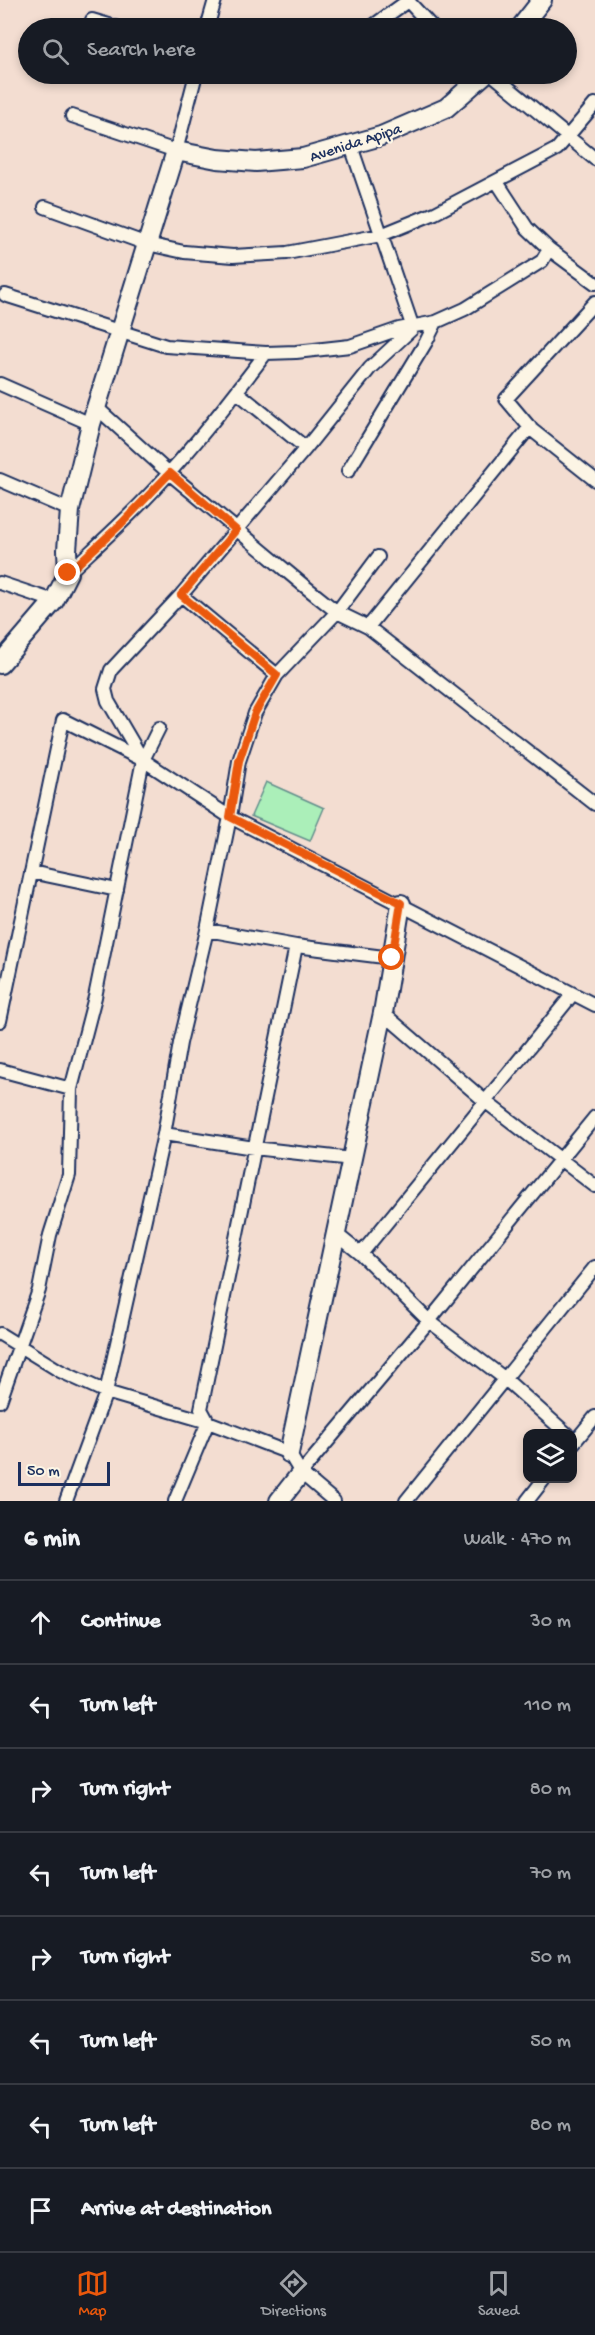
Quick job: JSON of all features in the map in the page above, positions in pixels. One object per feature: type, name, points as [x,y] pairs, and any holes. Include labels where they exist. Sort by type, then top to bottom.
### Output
[{"type":"street","points":[[210,18],[215,0]]},
{"type":"street","points":[[528,18],[542,0]]},
{"type":"street","points":[[384,18],[409,1],[424,18]]},
{"type":"street","points":[[68,573],[70,510],[94,416],[177,151],[194,84]]},
{"type":"street","name":"Avenida Apipa","points":[[72,116],[177,151],[217,159],[256,162],[303,158],[381,136],[446,108],[474,84]]},
{"type":"street","points":[[504,84],[595,159]]},
{"type":"street","points":[[45,207],[147,244],[184,252],[233,256],[286,253],[381,235],[435,213],[557,149],[595,104]]},
{"type":"street","points":[[351,146],[413,328]]},
{"type":"street","points":[[497,182],[527,228],[549,249],[595,283]]},
{"type":"street","points":[[5,295],[166,346],[266,353],[296,352],[350,346],[399,329],[436,322],[465,309],[542,261],[549,249]]},
{"type":"street","points":[[595,302],[506,399],[530,427],[595,480]]},
{"type":"street","points":[[348,471],[436,322]]},
{"type":"street","points":[[143,760],[108,701],[105,689],[111,670],[181,595],[306,448],[370,368],[413,328]]},
{"type":"street","points":[[0,664],[54,601],[68,573],[121,524],[170,473],[266,353]]},
{"type":"street","points":[[0,384],[94,416],[170,473],[337,612],[368,627],[595,804]]},
{"type":"street","points":[[237,392],[306,448]]},
{"type":"street","points":[[368,627],[530,427]]},
{"type":"street","points":[[0,480],[70,510]]},
{"type":"street","points":[[66,1501],[106,1392],[164,1134],[180,1043],[207,930],[239,761],[255,713],[277,675],[337,612],[378,557]]},
{"type":"street","points":[[0,583],[54,601]]},
{"type":"street","points":[[181,595],[277,675]]},
{"type":"street","points":[[0,1021],[63,720],[143,760],[230,817],[401,903],[572,995],[595,1005]]},
{"type":"street","points":[[0,1401],[39,1290],[50,1235],[69,1175],[71,1089],[95,997],[143,760],[159,728]]},
{"type":"street","points":[[31,872],[117,890]]},
{"type":"street","points":[[289,1453],[383,1013],[401,903]]},
{"type":"street","points":[[207,930],[296,946],[392,958]]},
{"type":"street","points":[[208,1422],[201,1409],[296,946]]},
{"type":"street","points":[[361,1254],[572,995]]},
{"type":"street","points":[[383,1013],[486,1102],[595,1186]]},
{"type":"street","points":[[0,1070],[71,1089]]},
{"type":"street","points":[[279,1501],[595,1117]]},
{"type":"street","points":[[164,1134],[254,1148],[352,1159]]},
{"type":"street","points":[[335,1233],[361,1254],[429,1321],[504,1378],[561,1429]]},
{"type":"street","points":[[405,1501],[595,1268]]},
{"type":"street","points":[[0,1334],[60,1371],[106,1392],[208,1422],[289,1453],[301,1473],[334,1501]]},
{"type":"street","points":[[577,1434],[595,1417]]},
{"type":"street","points":[[175,1501],[208,1422]]},
{"type":"street","points":[[527,1501],[542,1483]]},
{"type":"green space","points":[[266,782],[324,808],[310,841],[251,816]]},
{"type":"route","points":[[68,573],[121,524],[170,473],[236,530],[181,595],[277,675],[255,713],[239,761],[230,817],[401,903],[392,958]]}]
